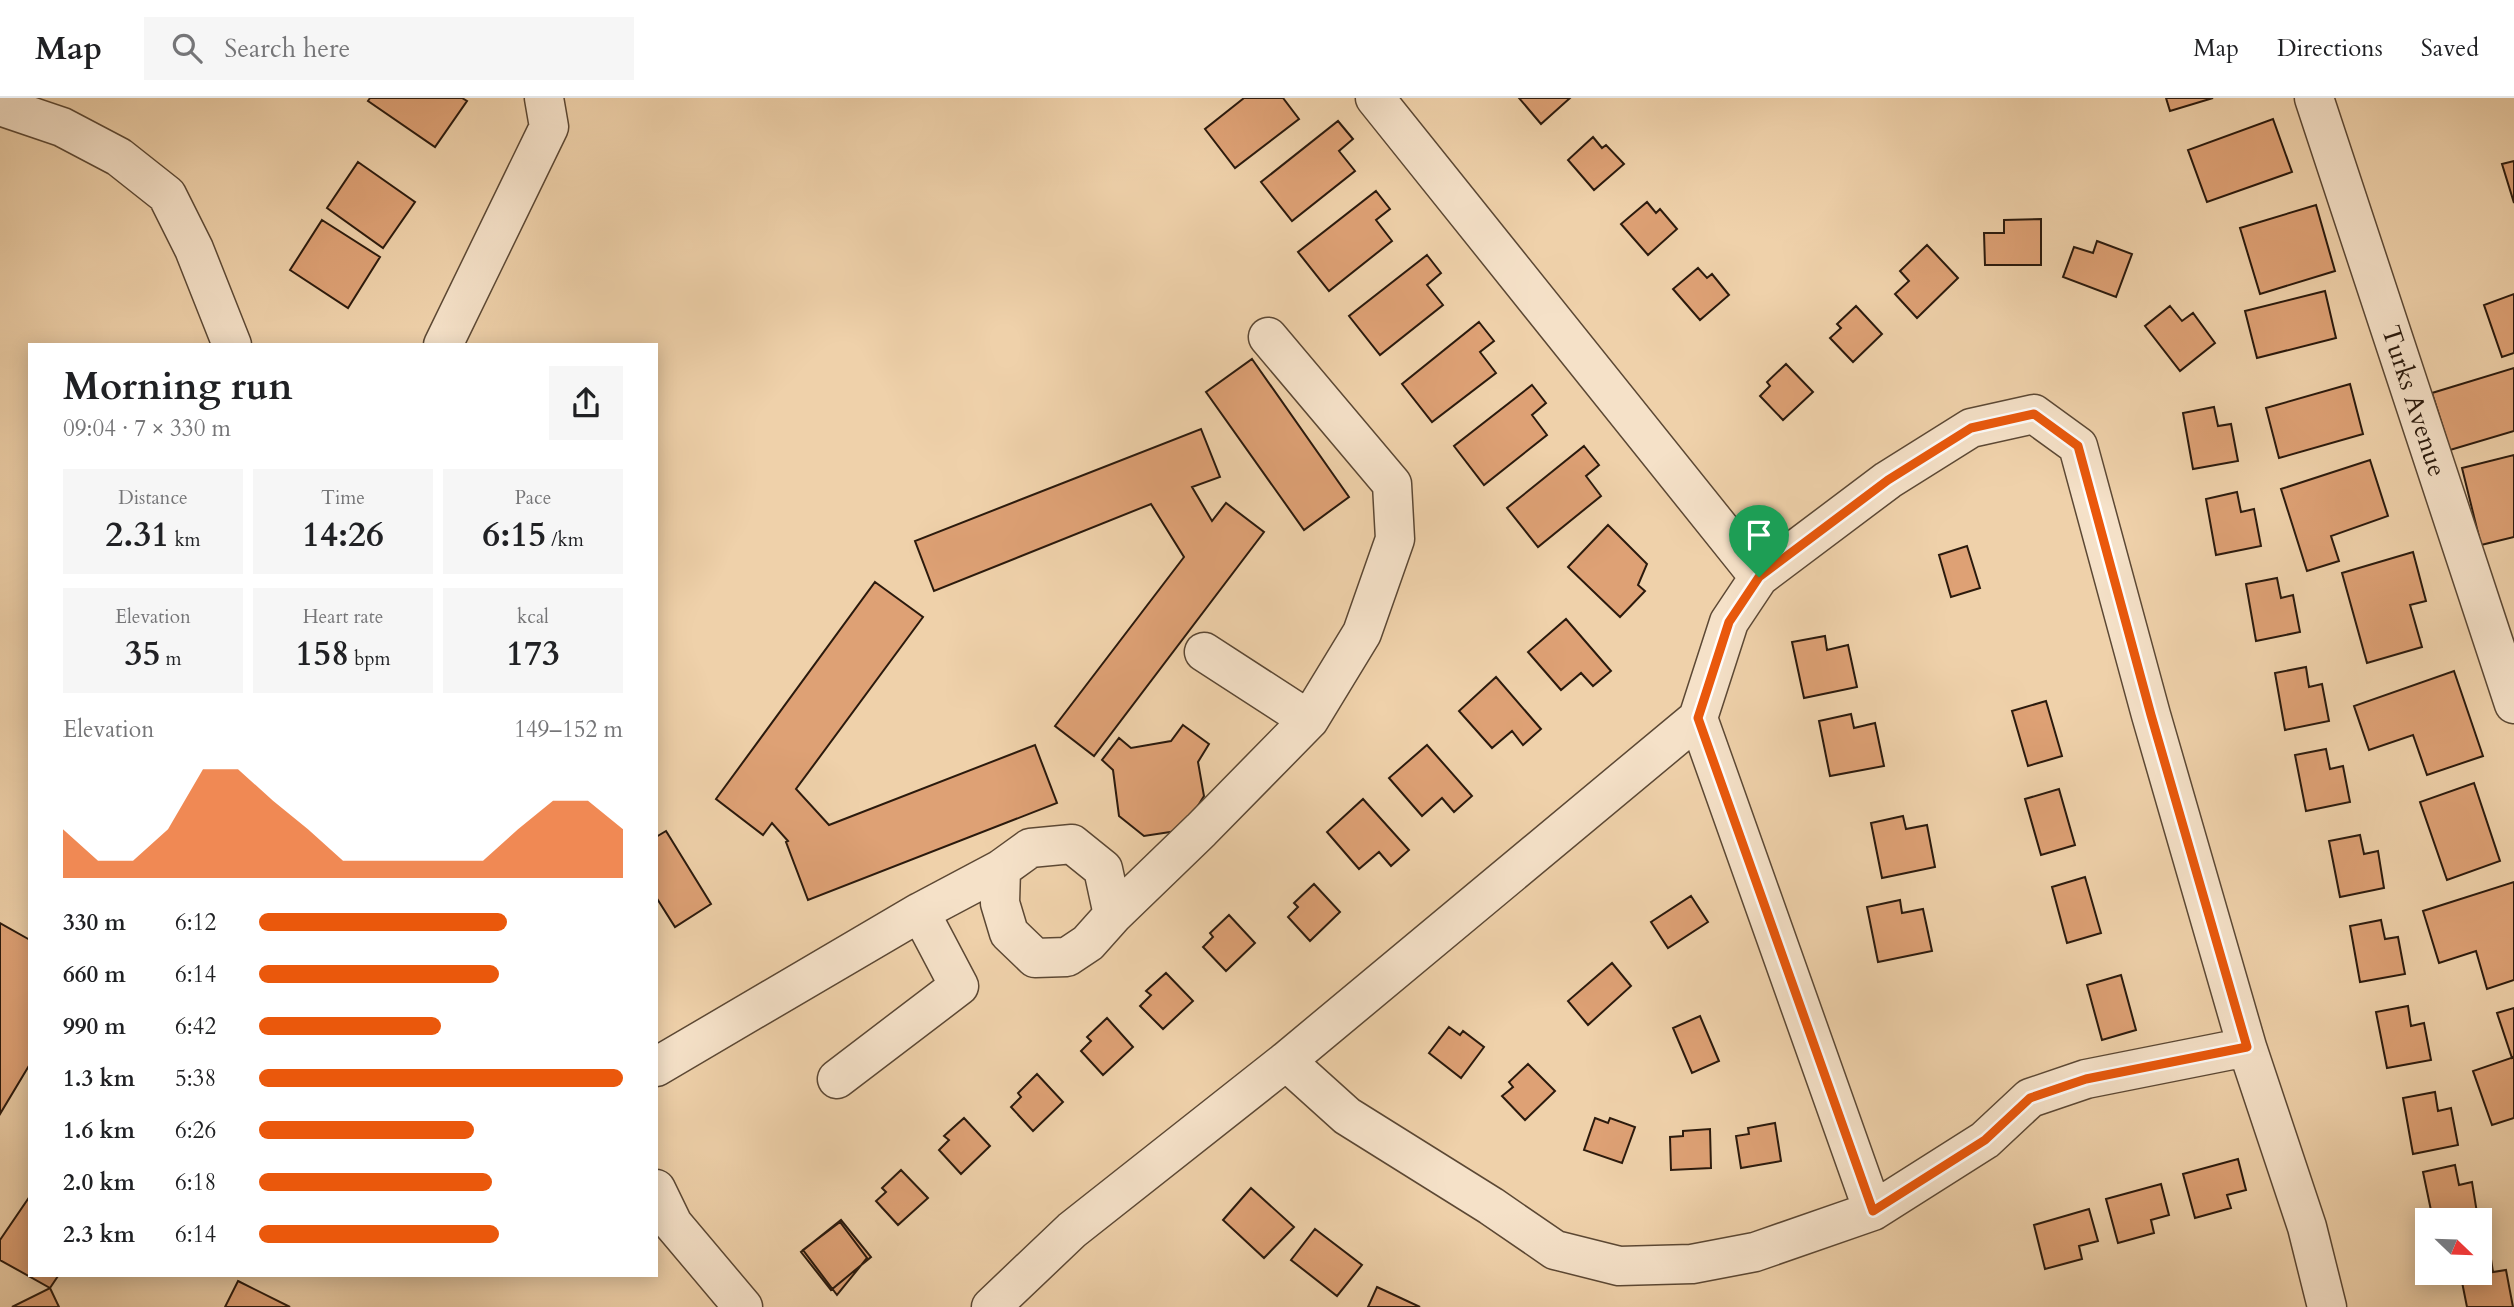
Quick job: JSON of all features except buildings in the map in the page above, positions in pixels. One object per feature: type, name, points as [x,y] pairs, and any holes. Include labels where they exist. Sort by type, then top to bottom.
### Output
[{"type":"street","points":[[444,343],[549,127],[544,98]]},
{"type":"street","points":[[1375,98],[1759,577]]},
{"type":"street","name":"Turks Avenue","points":[[2314,98],[2499,608],[2514,704]]},
{"type":"street","points":[[0,106],[62,127],[119,157],[167,195],[194,249],[231,343]]},
{"type":"street","points":[[1001,869],[1000,903],[1009,933],[1035,958],[1068,957],[1088,943],[1112,915],[1201,830],[1309,720],[1362,633],[1395,539],[1392,484],[1268,337]]},
{"type":"street","points":[[991,1307],[1072,1230],[1286,1061],[1698,718],[1729,622],[1759,577],[1888,480],[1971,428],[2034,414],[2078,446],[2151,715],[2247,1047],[2307,1227],[2328,1307]]},
{"type":"street","points":[[1204,652],[1309,720]]},
{"type":"street","points":[[1698,718],[1873,1211]]},
{"type":"street","points":[[658,1066],[919,912],[1001,869],[1030,848],[1072,844],[1103,869],[1112,915]]},
{"type":"street","points":[[837,1079],[959,986],[919,912]]},
{"type":"street","points":[[1286,1061],[1347,1116],[1491,1206],[1555,1250],[1619,1266],[1692,1264],[1755,1252],[1873,1211],[1985,1140],[2030,1098],[2086,1079],[2247,1047]]},
{"type":"street","points":[[658,1193],[673,1224],[743,1307]]},
{"type":"route","points":[[2034,414],[2078,446],[2151,715],[2247,1047],[2086,1079],[2030,1098],[1985,1140],[1873,1211],[1698,718],[1729,622],[1759,577],[1888,480],[1971,428],[2034,414]]}]
